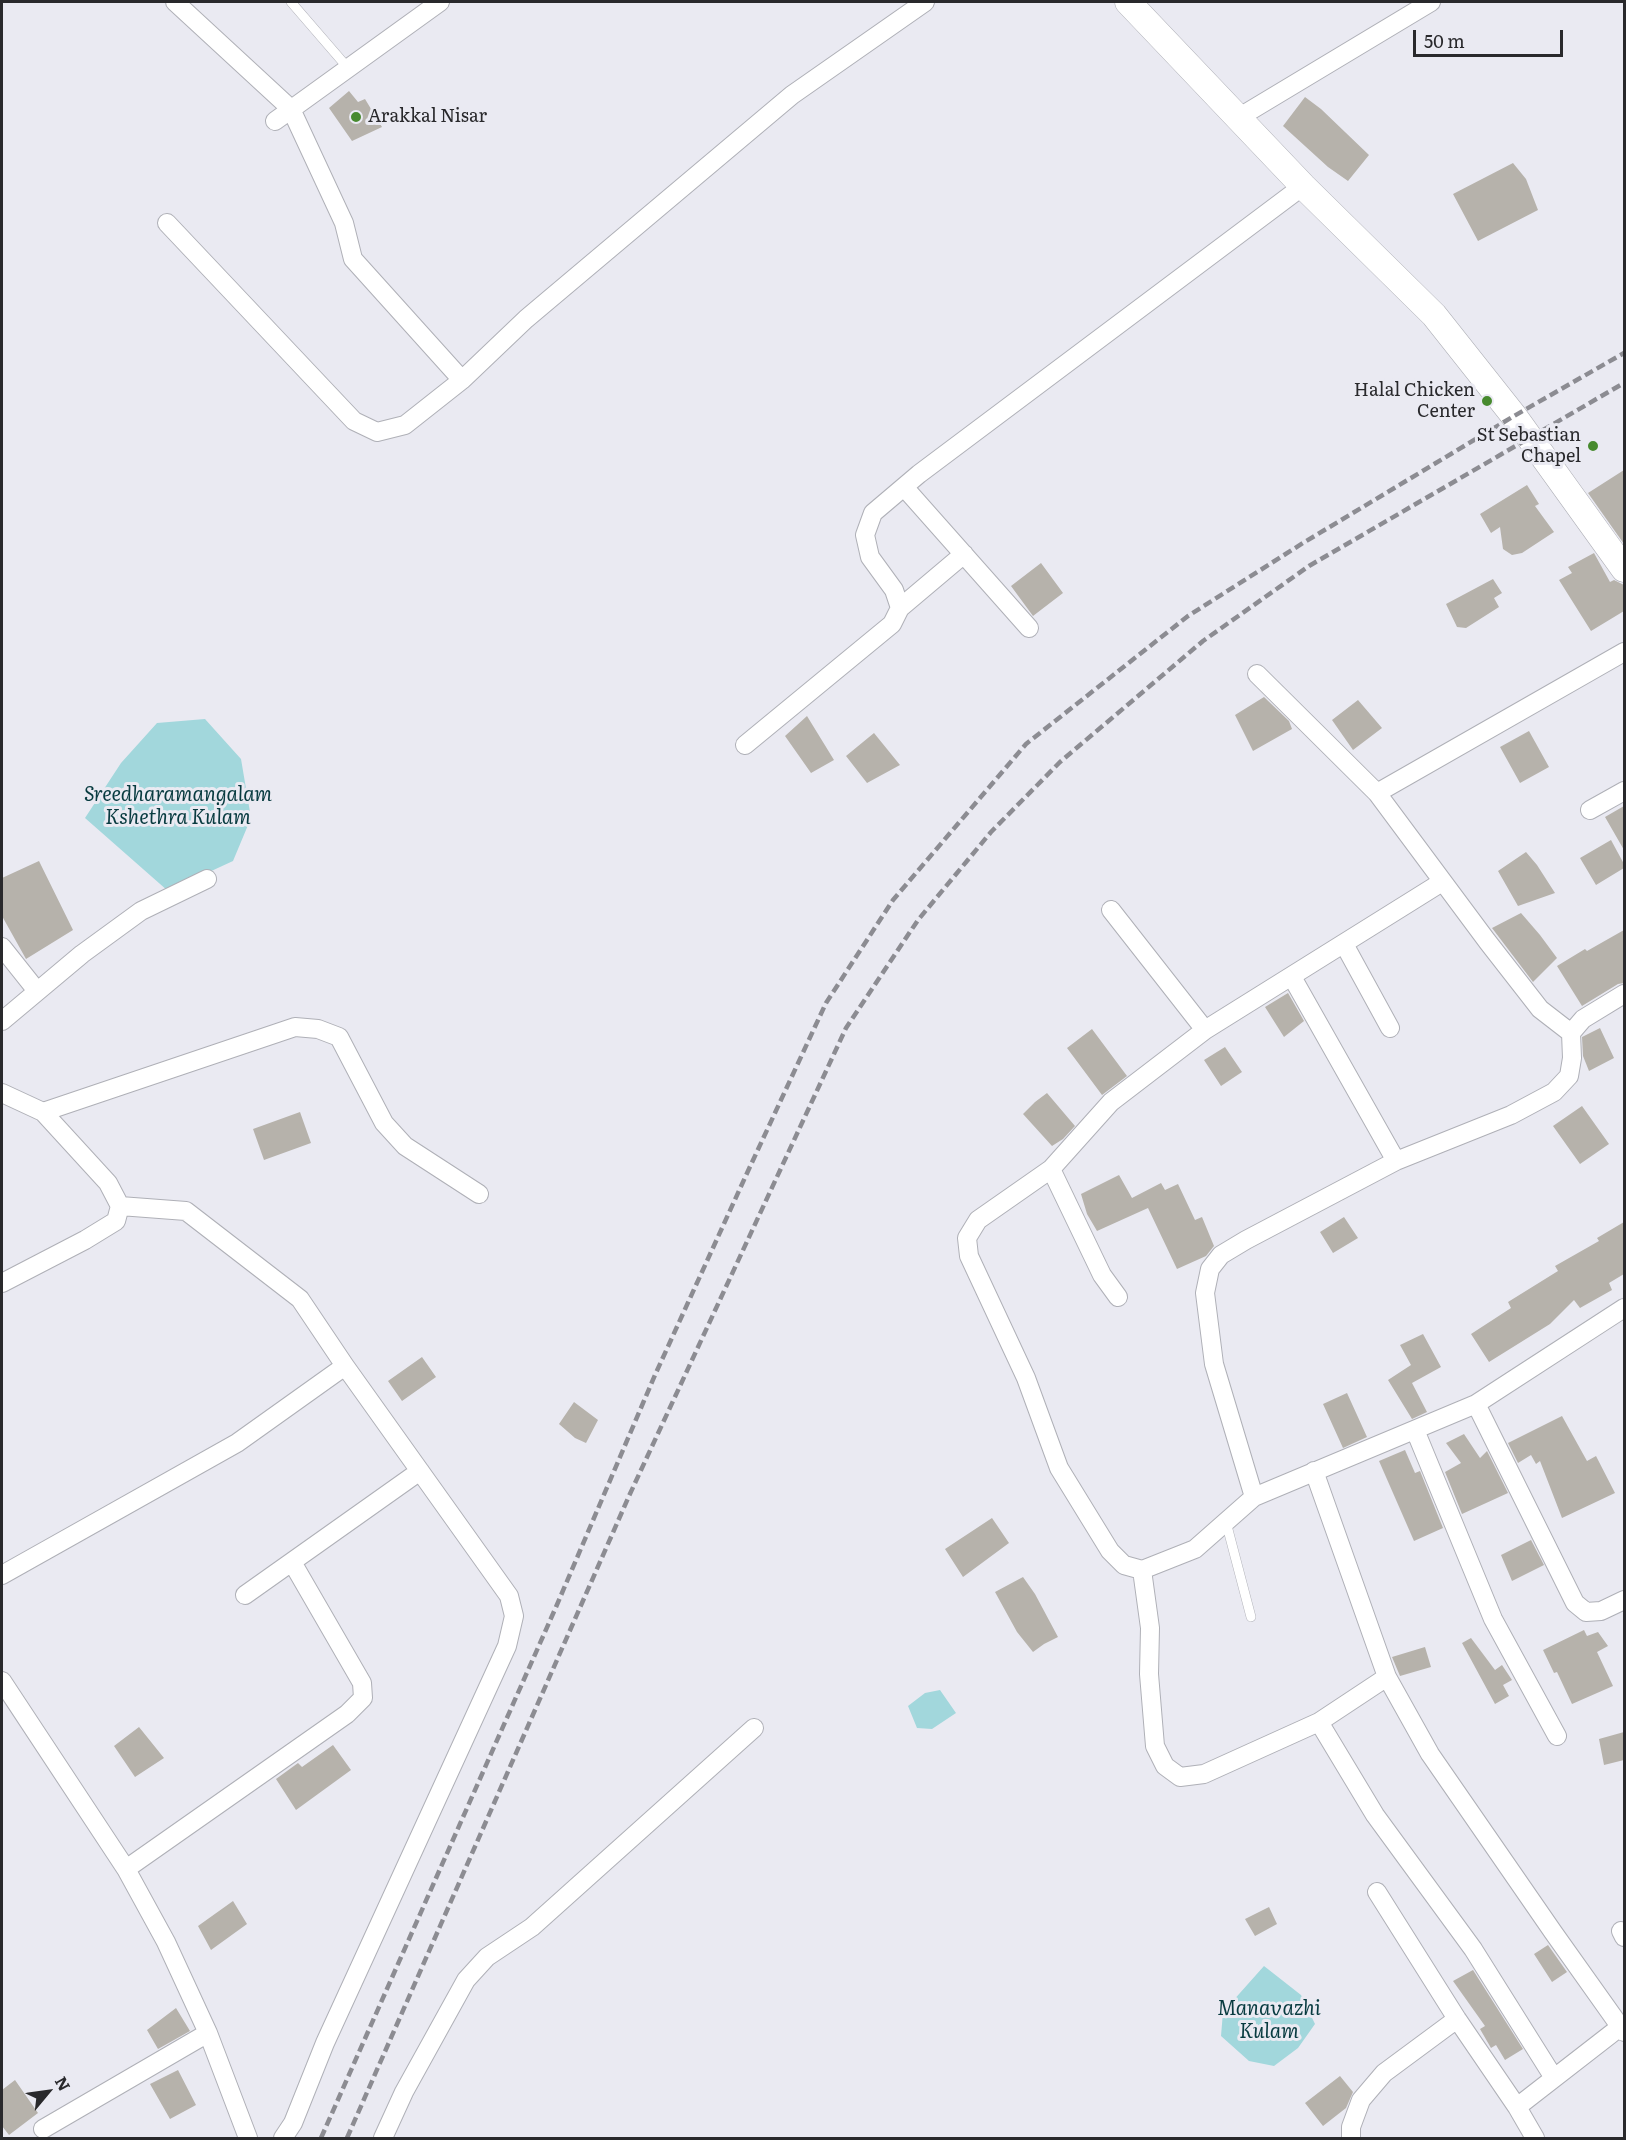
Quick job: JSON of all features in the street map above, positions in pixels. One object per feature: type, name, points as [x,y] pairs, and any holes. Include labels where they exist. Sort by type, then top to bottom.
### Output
[{"type":"street","points":[[175,2],[291,109],[344,223],[353,259],[462,380]]},
{"type":"street","points":[[275,121],[440,2]]},
{"type":"street","points":[[167,223],[354,421],[377,432],[405,425],[462,380],[526,319],[792,95],[926,2]]},
{"type":"street","points":[[1128,2],[1303,186],[1434,315],[1622,559]]},
{"type":"street","points":[[1238,118],[1431,2]]},
{"type":"street","points":[[900,608],[894,590],[870,557],[865,535],[873,513],[904,487],[1303,186]]},
{"type":"street","points":[[904,487],[1029,628]]},
{"type":"street","points":[[746,745],[892,624],[900,608],[964,554]]},
{"type":"street","points":[[1377,793],[1624,652]]},
{"type":"street","points":[[1257,674],[1377,793],[1540,1009],[1571,1033]]},
{"type":"street","points":[[1590,810],[1624,790]]},
{"type":"street","points":[[2,1021],[82,954],[141,911],[207,879]]},
{"type":"street","points":[[1442,882],[1205,1030],[1111,1102],[1051,1169],[978,1220],[967,1238],[969,1256],[1026,1377],[1059,1468],[1110,1551],[1124,1565],[1142,1570],[1195,1549],[1254,1497],[1476,1404],[1624,1308]]},
{"type":"street","points":[[1111,910],[1205,1030]]},
{"type":"street","points":[[1344,944],[1390,1028]]},
{"type":"street","points":[[2,946],[37,991]]},
{"type":"street","points":[[1292,976],[1396,1161]]},
{"type":"street","points":[[1254,1497],[1214,1364],[1205,1293],[1210,1269],[1221,1255],[1246,1240],[1396,1161],[1511,1115],[1554,1092],[1569,1076],[1572,1058],[1571,1033],[1582,1019],[1624,994]]},
{"type":"street","points":[[43,1112],[295,1028],[318,1029],[339,1037],[384,1123],[405,1146],[479,1194]]},
{"type":"street","points":[[2,1093],[43,1112],[108,1183],[120,1206],[116,1221],[86,1240],[2,1283]]},
{"type":"street","points":[[1051,1169],[1102,1275],[1118,1297]]},
{"type":"street","points":[[120,1206],[186,1211],[300,1299],[509,1596],[514,1616],[507,1646],[325,2043],[293,2123],[283,2139]]},
{"type":"street","points":[[2,1575],[237,1443],[345,1366]]},
{"type":"street","points":[[1476,1404],[1575,1603],[1586,1612],[1601,1611],[1624,1600]]},
{"type":"street","points":[[1415,1430],[1493,1619],[1557,1736]]},
{"type":"street","points":[[245,1595],[420,1471]]},
{"type":"street","points":[[1314,1471],[1387,1677],[1430,1754],[1623,2028],[1517,2107]]},
{"type":"street","points":[[126,1869],[346,1714],[363,1698],[362,1683],[292,1562]]},
{"type":"street","points":[[1142,1570],[1150,1628],[1149,1674],[1155,1746],[1165,1766],[1179,1777],[1204,1774],[1319,1722],[1387,1677]]},
{"type":"street","points":[[2,1681],[126,1869],[166,1942],[208,2033],[248,2139]]},
{"type":"street","points":[[1319,1722],[1376,1815],[1473,1949],[1554,2078]]},
{"type":"street","points":[[383,2139],[404,2092],[466,1980],[487,1957],[532,1927],[754,1728]]},
{"type":"street","points":[[1377,1892],[1457,2019],[1517,2107],[1535,2139]]},
{"type":"street","points":[[1351,2139],[1351,2127],[1361,2100],[1384,2073],[1457,2019]]},
{"type":"street","points":[[43,2129],[208,2033]]},
{"type":"lane","points":[[291,2],[348,68]]},
{"type":"lane","points":[[1227,1522],[1251,1617]]},
{"type":"water","name":"Sreedharamangalam Kshethra Kulam","points":[[205,719],[241,759],[251,818],[233,861],[168,891],[85,818],[121,763],[157,723]]},
{"type":"water","points":[[940,1690],[956,1713],[932,1729],[917,1728],[908,1706],[925,1693]]},
{"type":"water","name":"Manavazhi Kulam","points":[[1264,1966],[1301,1995],[1315,2024],[1298,2048],[1274,2066],[1249,2061],[1221,2036],[1223,2012]]},
{"type":"building","name":"Arakkal Nisar","points":[[349,91],[358,102],[365,99],[382,127],[352,141],[329,108]]},
{"type":"building","points":[[1305,97],[1321,109],[1369,155],[1348,181],[1328,167],[1283,126]]},
{"type":"building","points":[[1513,163],[1526,179],[1538,210],[1478,241],[1453,194]]},
{"type":"building","points":[[1624,470],[1624,544],[1588,493]]},
{"type":"building","points":[[1527,485],[1539,504],[1535,506],[1554,532],[1522,553],[1512,555],[1503,549],[1500,527],[1491,533],[1480,514]]},
{"type":"building","points":[[1594,553],[1610,582],[1614,580],[1624,585],[1624,611],[1591,631],[1559,580],[1572,573],[1568,567]]},
{"type":"building","points":[[1041,563],[1063,593],[1033,616],[1011,586]]},
{"type":"building","points":[[1493,579],[1502,593],[1494,598],[1499,607],[1466,628],[1457,627],[1446,604]]},
{"type":"building","points":[[1264,697],[1289,721],[1292,729],[1253,751],[1235,715]]},
{"type":"building","points":[[1358,700],[1382,728],[1353,750],[1332,720]]},
{"type":"building","points":[[807,716],[834,760],[811,773],[785,736]]},
{"type":"building","points":[[1529,731],[1549,767],[1520,783],[1500,747]]},
{"type":"building","points":[[874,733],[900,765],[867,783],[846,756]]},
{"type":"building","points":[[1624,806],[1624,850],[1605,817]]},
{"type":"building","points":[[1611,840],[1624,868],[1596,885],[1580,858]]},
{"type":"building","points":[[1526,852],[1555,893],[1518,906],[1498,871]]},
{"type":"building","points":[[39,861],[73,930],[26,959],[2,916],[2,878]]},
{"type":"building","points":[[1521,913],[1557,958],[1533,982],[1492,928]]},
{"type":"building","points":[[1624,930],[1624,983],[1618,984],[1582,1006],[1557,966]]},
{"type":"building","points":[[1288,993],[1304,1021],[1284,1037],[1265,1007]]},
{"type":"building","points":[[1600,1028],[1614,1058],[1589,1071],[1583,1056],[1582,1037]]},
{"type":"building","points":[[1092,1029],[1127,1076],[1102,1095],[1067,1048]]},
{"type":"building","points":[[1225,1047],[1242,1072],[1221,1086],[1204,1060]]},
{"type":"building","points":[[1047,1093],[1075,1126],[1063,1139],[1052,1146],[1023,1114]]},
{"type":"building","points":[[1582,1106],[1609,1144],[1580,1164],[1553,1126]]},
{"type":"building","points":[[300,1112],[311,1143],[264,1160],[253,1129]]},
{"type":"building","points":[[1119,1175],[1132,1198],[1161,1183],[1165,1190],[1178,1184],[1195,1220],[1202,1217],[1214,1246],[1206,1256],[1177,1269],[1148,1208],[1097,1231],[1087,1214],[1081,1194]]},
{"type":"building","points":[[1344,1217],[1358,1238],[1333,1253],[1320,1232]]},
{"type":"building","points":[[1624,1222],[1624,1274],[1609,1283],[1612,1290],[1580,1308],[1574,1300],[1550,1324],[1489,1362],[1471,1334],[1511,1308],[1508,1302],[1558,1271],[1555,1266],[1599,1241],[1597,1238]]},
{"type":"building","points":[[1423,1334],[1441,1367],[1412,1383],[1427,1412],[1412,1419],[1388,1380],[1411,1365],[1400,1345]]},
{"type":"building","points":[[422,1357],[436,1377],[402,1401],[388,1381]]},
{"type":"building","points":[[1347,1393],[1367,1437],[1343,1448],[1323,1404]]},
{"type":"building","points":[[574,1402],[598,1420],[586,1443],[575,1438],[559,1424]]},
{"type":"building","points":[[1562,1416],[1587,1461],[1596,1456],[1615,1493],[1562,1518],[1540,1461],[1536,1464],[1531,1455],[1518,1463],[1508,1443]]},
{"type":"building","points":[[1464,1434],[1480,1458],[1487,1451],[1508,1493],[1462,1514],[1445,1472],[1461,1463],[1446,1443]]},
{"type":"building","points":[[1405,1450],[1415,1473],[1420,1471],[1443,1528],[1414,1541],[1379,1461]]},
{"type":"building","points":[[992,1518],[1009,1543],[963,1577],[945,1549]]},
{"type":"building","points":[[1531,1540],[1544,1565],[1512,1581],[1501,1555]]},
{"type":"building","points":[[1023,1577],[1058,1637],[1033,1652],[1017,1632],[995,1592]]},
{"type":"building","points":[[1584,1630],[1587,1636],[1598,1632],[1608,1646],[1597,1652],[1613,1686],[1572,1704],[1557,1672],[1554,1673],[1543,1650]]},
{"type":"building","points":[[1471,1638],[1495,1670],[1502,1665],[1512,1680],[1503,1685],[1509,1696],[1495,1704],[1462,1643]]},
{"type":"building","points":[[1425,1647],[1431,1667],[1400,1676],[1392,1657]]},
{"type":"building","points":[[139,1727],[164,1758],[135,1777],[114,1746]]},
{"type":"building","points":[[1624,1732],[1624,1760],[1604,1765],[1599,1739]]},
{"type":"building","points":[[333,1745],[351,1770],[296,1810],[276,1779],[298,1763],[302,1767]]},
{"type":"building","points":[[233,1901],[247,1924],[211,1950],[198,1926]]},
{"type":"building","points":[[1269,1907],[1277,1924],[1255,1936],[1245,1919]]},
{"type":"building","points":[[1548,1945],[1567,1972],[1552,1982],[1534,1954]]},
{"type":"building","points":[[1473,1970],[1523,2049],[1505,2060],[1496,2045],[1491,2048],[1480,2029],[1485,2026],[1453,1981]]},
{"type":"building","points":[[176,2008],[190,2031],[158,2049],[147,2030]]},
{"type":"building","points":[[178,2070],[196,2105],[170,2119],[150,2084]]},
{"type":"building","points":[[1340,2076],[1353,2092],[1346,2108],[1323,2126],[1305,2103]]},
{"type":"building","points":[[15,2080],[38,2113],[9,2135],[2,2126],[2,2090]]},
{"type":"railway","points":[[321,2138],[556,1607],[655,1375],[748,1171],[826,1003],[893,900],[1026,744],[1188,616],[1303,543],[1514,416],[1624,353]]},
{"type":"railway","points":[[347,2138],[629,1496],[846,1028],[918,920],[991,832],[1060,762],[1203,641],[1309,566],[1624,383]]},
{"type":"place","name":"Arakkal Nisar","points":[[356,117]]},
{"type":"place","name":"Halal Chicken Center","points":[[1487,401]]},
{"type":"place","name":"St Sebastian Chapel","points":[[1593,446]]}]
